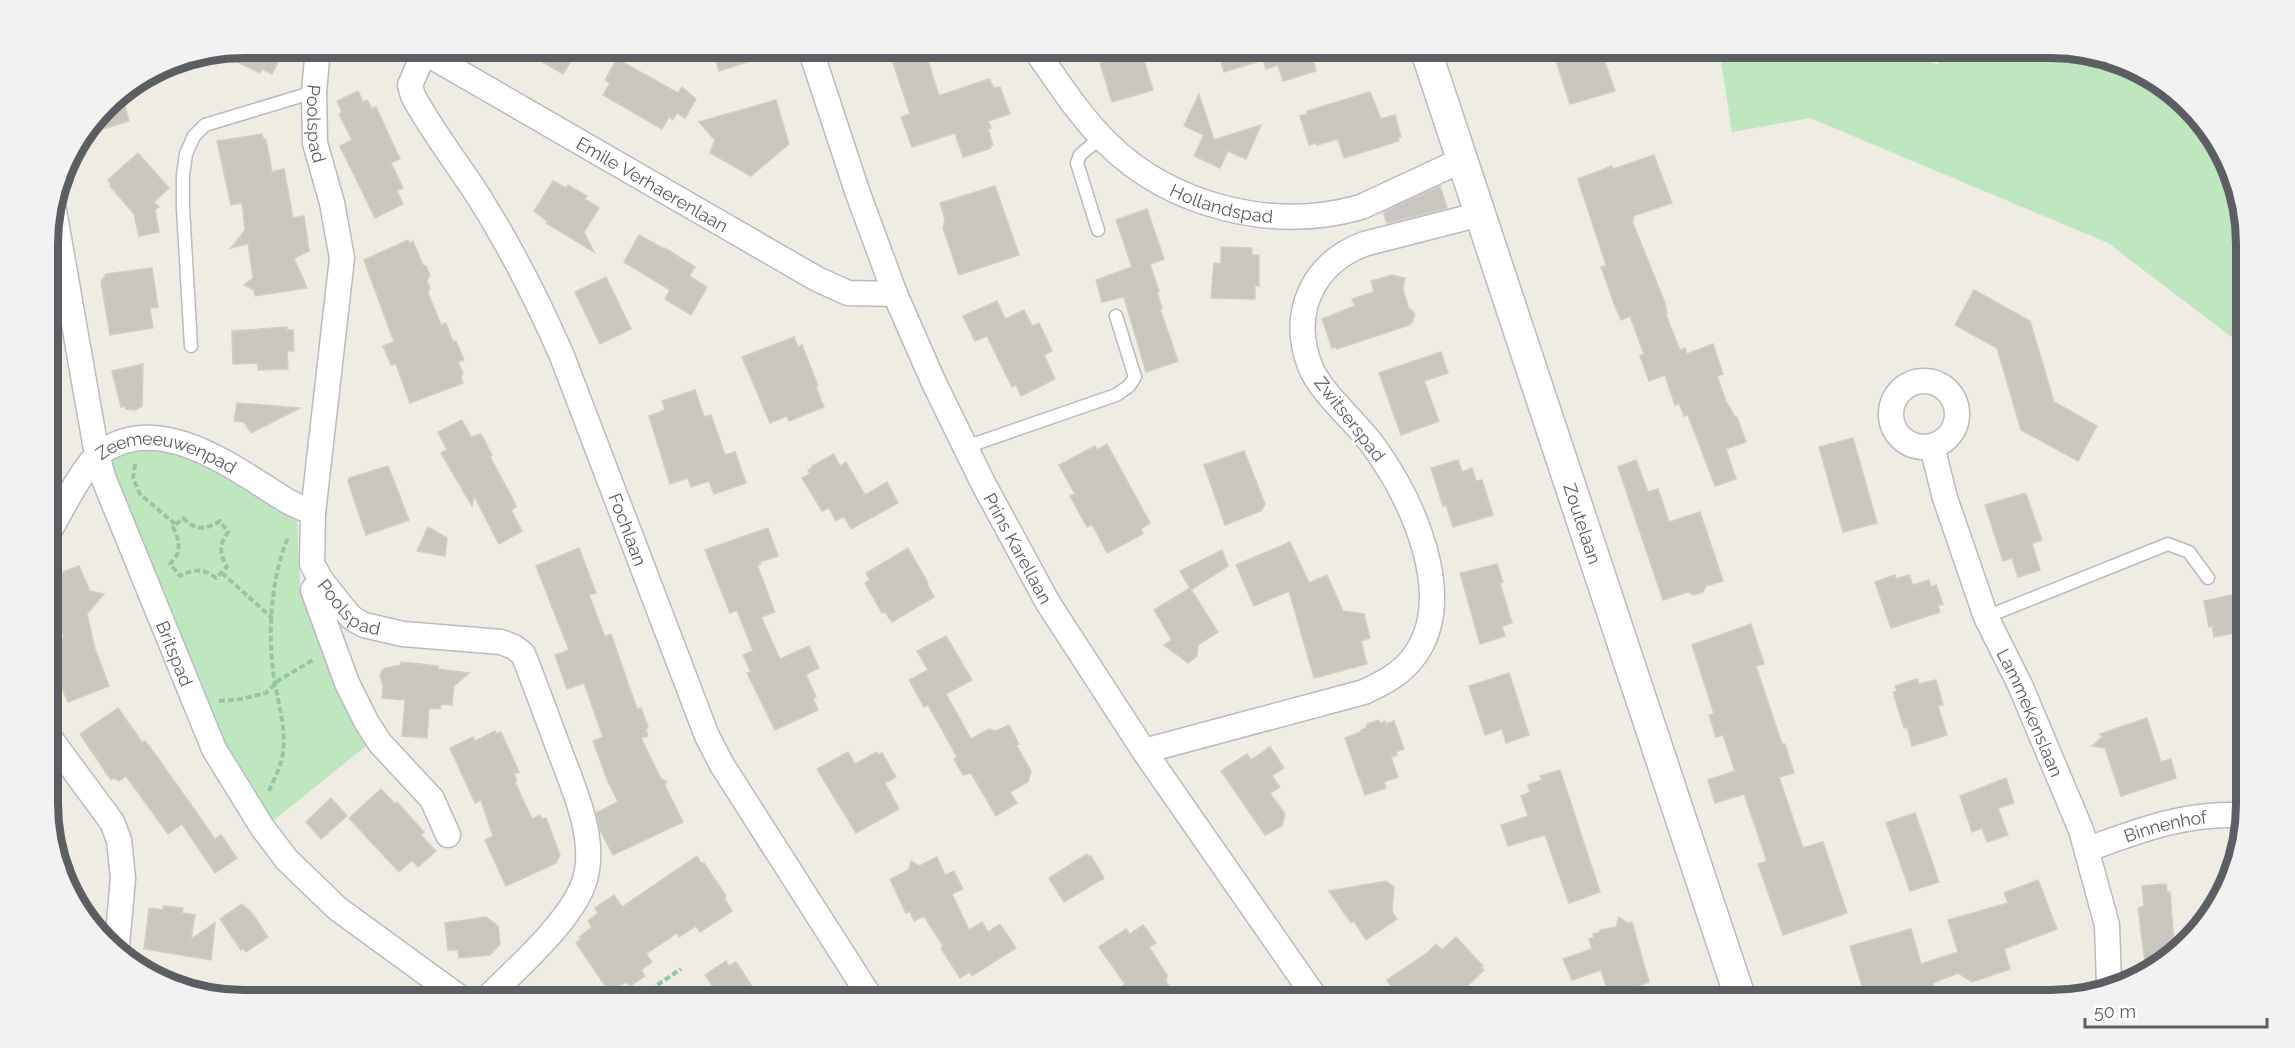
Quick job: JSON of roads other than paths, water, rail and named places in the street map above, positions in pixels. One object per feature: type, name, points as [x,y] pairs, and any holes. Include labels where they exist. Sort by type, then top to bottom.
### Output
[{"type":"street","name":"Poolspad","points":[[317,58],[314,92],[315,143],[332,203],[342,258],[308,511],[312,564],[321,580],[353,619],[364,625],[403,634],[501,642],[524,654],[582,811],[588,849],[588,868],[583,886],[573,905],[540,945],[495,990]]},
{"type":"street","name":"Fochlaan","points":[[418,58],[410,85],[413,96],[479,197],[545,317],[707,736],[722,765],[865,990]]},
{"type":"street","name":"Emile Verhaerenlaan","points":[[435,58],[817,279],[848,293],[895,294]]},
{"type":"street","name":"Prins Karellaan","points":[[813,58],[857,191],[895,294],[934,383],[1047,603],[1144,751],[1310,989]]},
{"type":"street","name":"Hollandspad","points":[[1041,58],[1085,119],[1101,137],[1137,168],[1168,188],[1203,202],[1241,212],[1269,216],[1298,216],[1346,211],[1361,207],[1462,160]]},
{"type":"street","name":"Zoutelaan","points":[[1428,58],[1737,989]]},
{"type":"street","name":"Zwitserspad","points":[[1144,751],[1364,692],[1384,683],[1402,670],[1415,655],[1425,636],[1431,606],[1431,580],[1424,548],[1410,510],[1375,448],[1323,387],[1311,367],[1304,345],[1302,322],[1305,303],[1314,284],[1324,270],[1347,250],[1481,214]]},
{"type":"street","name":"Britspad","points":[[59,238],[97,455],[127,539],[214,749],[262,827],[287,860],[338,909],[449,990]]},
{"type":"street","name":"Zeemeeuwenpad","points":[[59,514],[70,493],[97,455],[114,445],[137,439],[169,440],[214,455],[287,501],[308,511]]},
{"type":"street","name":"Lammekenslaan","points":[[1932,446],[1945,498],[1986,617],[2020,685],[2088,849],[2107,925],[2109,980]]},
{"type":"street","points":[[321,580],[313,590],[347,683],[380,743],[432,799],[448,835]]},
{"type":"street","points":[[58,749],[112,822],[119,840],[123,878],[118,939]]},
{"type":"street","name":"Binnenhof","points":[[2088,849],[2170,821],[2198,816],[2236,815]]},
{"type":"lane","points":[[191,346],[183,208],[186,154],[194,136],[205,125],[314,92]]},
{"type":"lane","points":[[1098,230],[1077,163],[1080,155],[1101,137]]},
{"type":"lane","points":[[966,447],[1116,395],[1129,386],[1135,377],[1116,316]]},
{"type":"lane","points":[[1986,617],[2168,544],[2188,552],[2208,578]]}]
